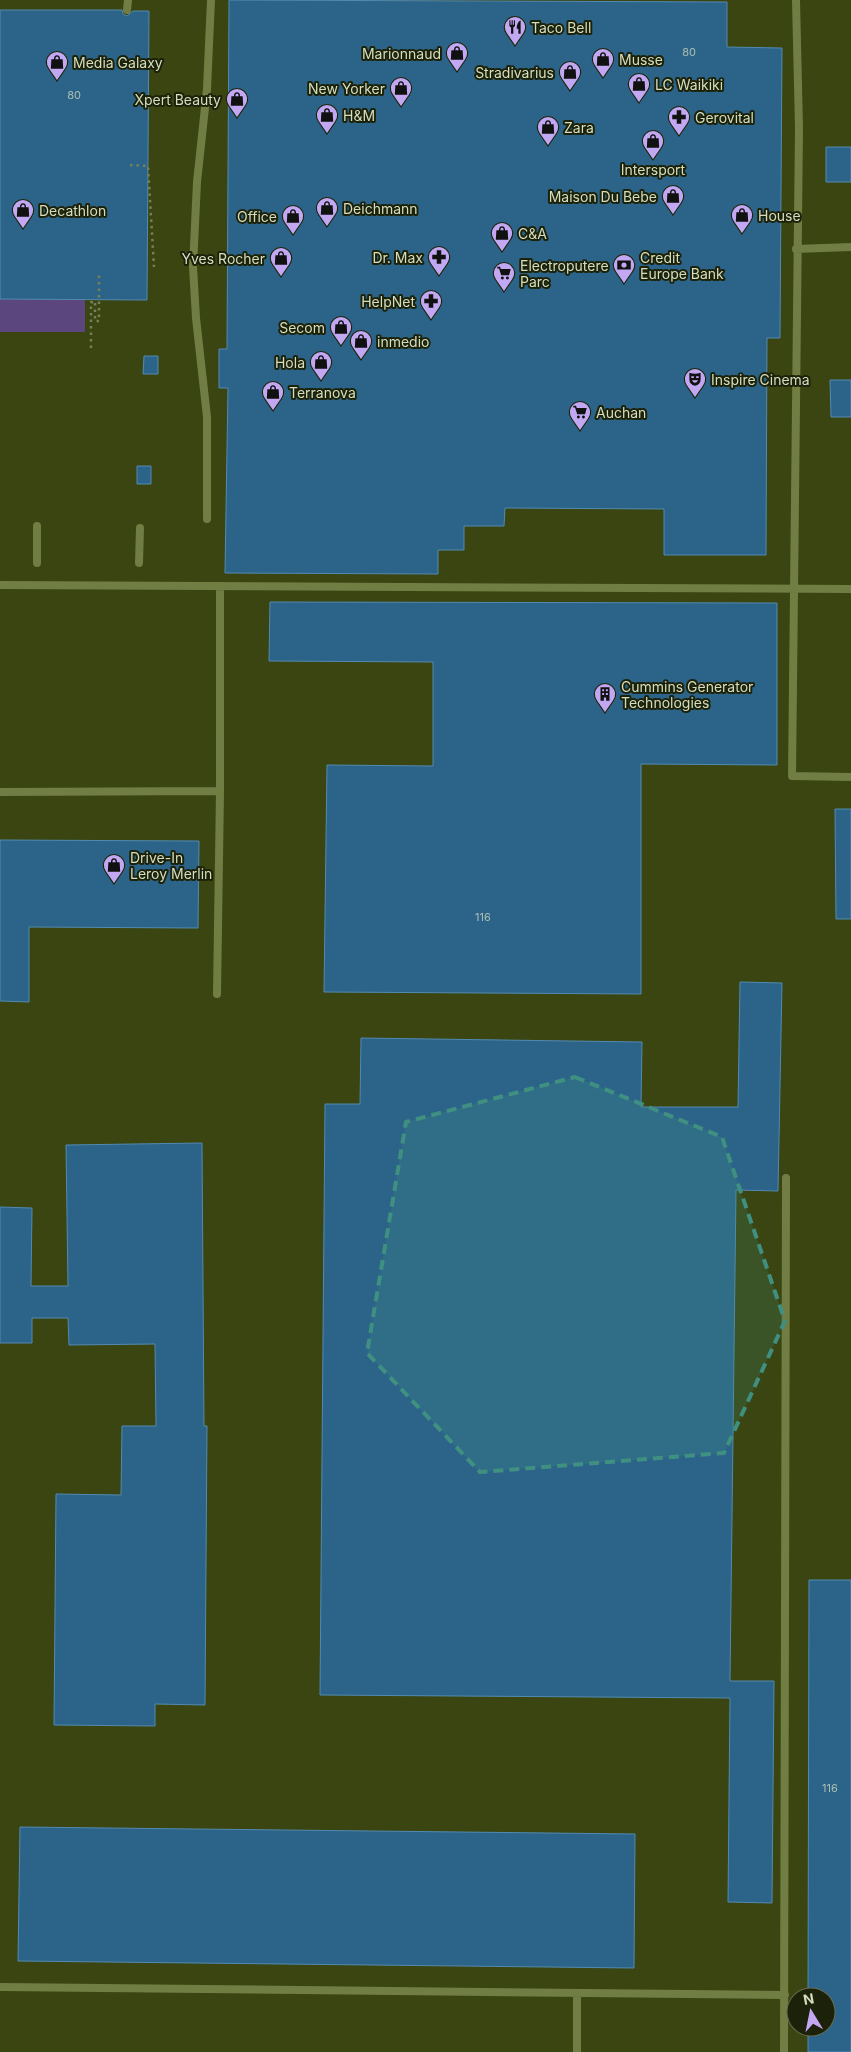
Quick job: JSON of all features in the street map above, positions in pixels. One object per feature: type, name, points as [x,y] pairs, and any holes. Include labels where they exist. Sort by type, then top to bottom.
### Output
[{"type":"lane","points":[[127,10],[128,0]]},
{"type":"lane","points":[[207,519],[207,417],[196,318],[193,267],[196,182],[207,89],[211,0]]},
{"type":"lane","points":[[796,0],[799,128],[796,249],[792,776],[851,777]]},
{"type":"lane","points":[[796,249],[851,247]]},
{"type":"lane","points":[[37,526],[37,563]]},
{"type":"lane","points":[[139,563],[140,528]]},
{"type":"lane","points":[[0,584],[851,589]]},
{"type":"lane","points":[[217,994],[220,791],[220,586]]},
{"type":"lane","points":[[0,792],[220,791]]},
{"type":"lane","points":[[784,2052],[786,1178]]},
{"type":"lane","points":[[0,1987],[785,1995]]},
{"type":"lane","points":[[577,1993],[577,2052]]},
{"type":"path","points":[[130,166],[148,166],[154,267]]},
{"type":"path","points":[[91,348],[91,302],[95,303],[95,321],[99,321],[99,273]]},
{"type":"highlighted area","points":[[575,1077],[722,1137],[785,1321],[724,1453],[480,1472],[367,1353],[406,1122]]},
{"type":"shaded area","points":[[0,0],[851,0],[851,2052],[0,2052]]},
{"type":"shaded area","points":[[0,299],[85,299],[85,332],[0,332]]},
{"type":"building","name":"Electroputere Parc","points":[[229,0],[727,2],[727,47],[782,48],[780,338],[767,338],[766,555],[664,555],[664,509],[505,508],[504,526],[464,526],[464,550],[438,550],[438,574],[225,573],[228,388],[219,388],[219,349],[227,349]]},
{"type":"building","points":[[0,10],[122,10],[123,14],[127,16],[133,11],[149,11],[147,300],[0,299]]},
{"type":"building","points":[[826,147],[851,147],[851,182],[826,182]]},
{"type":"building","points":[[144,356],[158,356],[158,374],[143,374]]},
{"type":"building","points":[[830,380],[851,380],[851,417],[831,417]]},
{"type":"building","points":[[137,466],[151,466],[151,484],[137,484]]},
{"type":"building","name":"Cummins Generator Technologies","points":[[270,602],[777,603],[777,765],[641,764],[641,994],[324,992],[327,765],[433,766],[433,662],[269,661]]},
{"type":"building","points":[[835,809],[851,809],[851,919],[836,919]]},
{"type":"building","name":"Drive-In Leroy Merlin","points":[[0,840],[199,841],[198,928],[29,927],[29,1002],[0,1001]]},
{"type":"building","points":[[740,982],[782,983],[778,1191],[736,1190],[730,1681],[774,1681],[772,1903],[728,1902],[730,1698],[320,1695],[325,1104],[360,1104],[361,1038],[642,1042],[641,1107],[738,1107]]},
{"type":"building","points":[[202,1143],[204,1426],[207,1426],[205,1705],[155,1704],[155,1726],[54,1725],[56,1494],[121,1495],[122,1426],[156,1426],[155,1344],[69,1345],[68,1318],[32,1318],[32,1343],[0,1343],[0,1207],[32,1208],[31,1286],[68,1286],[66,1145]]},
{"type":"building","points":[[809,1580],[851,1580],[851,2052],[808,2052],[808,2037],[836,2037],[836,1987],[808,1987]]},
{"type":"building","points":[[20,1827],[635,1834],[634,1968],[18,1961]]},
{"type":"place","name":"Taco Bell","points":[[515,46]]},
{"type":"place","name":"Marionnaud","points":[[457,72]]},
{"type":"place","name":"Musse","points":[[603,78]]},
{"type":"place","name":"Media Galaxy","points":[[57,81]]},
{"type":"place","name":"Stradivarius","points":[[570,91]]},
{"type":"place","name":"LC Waikiki","points":[[639,103]]},
{"type":"place","name":"New Yorker","points":[[401,107]]},
{"type":"place","name":"Xpert Beauty","points":[[237,118]]},
{"type":"place","name":"H&M","points":[[327,134]]},
{"type":"place","name":"Gerovital","points":[[679,136]]},
{"type":"place","name":"Zara","points":[[548,146]]},
{"type":"place","name":"Intersport","points":[[653,160]]},
{"type":"place","name":"Maison Du Bebe","points":[[673,215]]},
{"type":"place","name":"Deichmann","points":[[327,227]]},
{"type":"place","name":"Decathlon","points":[[23,229]]},
{"type":"place","name":"House","points":[[742,234]]},
{"type":"place","name":"Office","points":[[293,235]]},
{"type":"place","name":"C&A","points":[[502,252]]},
{"type":"place","name":"Dr. Max","points":[[439,276]]},
{"type":"place","name":"Yves Rocher","points":[[281,277]]},
{"type":"place","name":"Credit Europe Bank","points":[[624,284]]},
{"type":"place","name":"Electroputere Parc","points":[[504,292]]},
{"type":"place","name":"HelpNet","points":[[431,320]]},
{"type":"place","name":"Secom","points":[[341,346]]},
{"type":"place","name":"inmedio","points":[[361,360]]},
{"type":"place","name":"Hola","points":[[321,381]]},
{"type":"place","name":"Inspire Cinema","points":[[695,398]]},
{"type":"place","name":"Terranova","points":[[273,411]]},
{"type":"place","name":"Auchan","points":[[580,431]]},
{"type":"place","name":"Cummins Generator Technologies","points":[[605,713]]},
{"type":"place","name":"Drive-In Leroy Merlin","points":[[114,884]]}]
